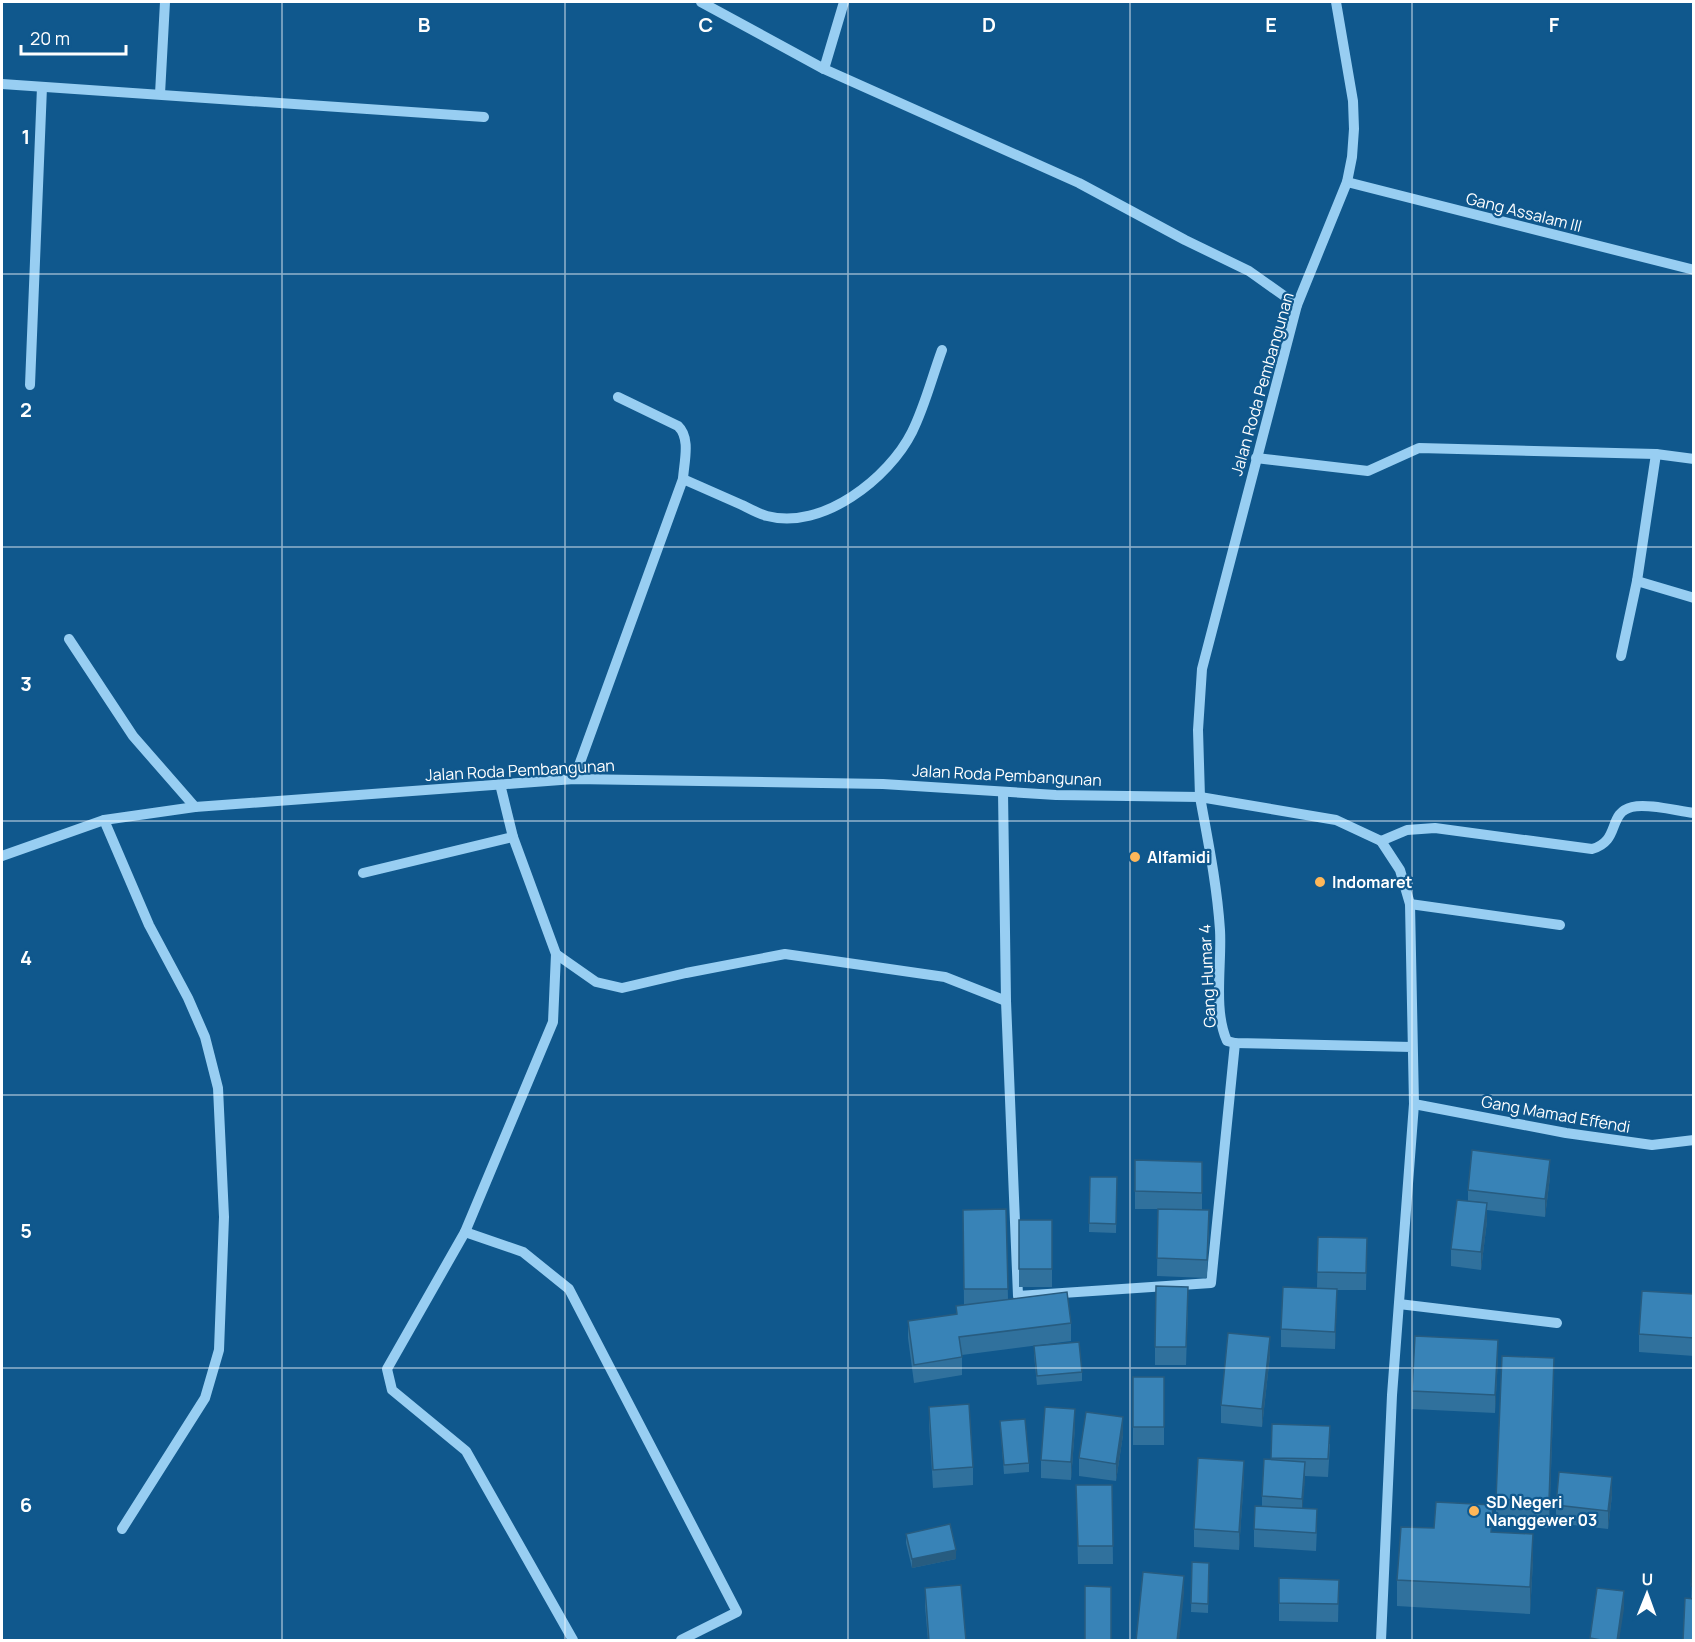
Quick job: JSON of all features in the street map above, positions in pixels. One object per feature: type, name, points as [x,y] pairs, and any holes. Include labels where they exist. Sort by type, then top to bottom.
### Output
[{"type":"street","points":[[160,94],[165,2]]},
{"type":"street","points":[[701,2],[824,69],[1079,183],[1185,240],[1249,271],[1298,304]]},
{"type":"street","points":[[824,69],[844,2]]},
{"type":"street","name":"Jalan Roda Pembangunan","points":[[2,855],[104,820],[195,807],[574,779],[883,784],[1003,792],[1200,797],[1198,729],[1202,669],[1298,304],[1347,182],[1352,157],[1353,101],[1336,2]]},
{"type":"street","points":[[2,84],[325,108],[484,117]]},
{"type":"street","points":[[30,385],[42,87]]},
{"type":"street","name":"Gang Assalam III","points":[[1347,182],[1694,270]]},
{"type":"street","points":[[683,479],[767,516],[787,518],[815,514],[844,502],[861,492],[889,465],[912,432],[942,350]]},
{"type":"street","points":[[574,779],[683,479],[686,441],[682,430],[618,397]]},
{"type":"street","points":[[1256,458],[1368,471],[1419,448],[1656,454],[1694,459]]},
{"type":"street","points":[[1621,656],[1637,580],[1656,454]]},
{"type":"street","points":[[1637,580],[1694,598]]},
{"type":"street","points":[[69,639],[133,736],[195,807]]},
{"type":"street","points":[[500,784],[513,837],[556,954],[553,1022],[465,1232],[387,1369],[392,1390],[466,1451],[573,1641]]},
{"type":"street","points":[[1003,792],[1006,1001],[1018,1296],[1211,1283],[1235,1043]]},
{"type":"street","points":[[1200,797],[1336,820],[1381,841],[1400,870],[1410,904],[1414,1104],[1392,1395],[1381,1641]]},
{"type":"street","name":"Gang Humar 4","points":[[1200,797],[1216,882],[1220,931],[1220,1018],[1227,1041],[1412,1047]]},
{"type":"street","points":[[1381,841],[1407,830],[1435,828],[1592,849],[1603,846],[1610,838],[1616,819],[1622,811],[1633,807],[1694,813]]},
{"type":"street","points":[[104,820],[149,925],[188,998],[205,1037],[218,1088],[224,1217],[219,1350],[205,1398],[122,1529]]},
{"type":"street","points":[[363,873],[513,837]]},
{"type":"street","points":[[1410,904],[1560,926]]},
{"type":"street","points":[[556,954],[596,981],[622,988],[785,954],[945,977],[1006,1001]]},
{"type":"street","name":"Gang Mamad Effendi","points":[[1414,1104],[1566,1133],[1652,1145],[1694,1140]]},
{"type":"street","points":[[465,1232],[523,1252],[569,1289],[737,1612],[681,1641]]},
{"type":"street","points":[[1399,1304],[1557,1323]]},
{"type":"building","points":[[1472,1150],[1550,1160],[1545,1199],[1468,1190]]},
{"type":"building","points":[[1135,1160],[1202,1162],[1202,1193],[1135,1191]]},
{"type":"building","points":[[1090,1177],[1117,1177],[1116,1224],[1089,1223]]},
{"type":"building","points":[[1457,1200],[1487,1203],[1481,1252],[1451,1249]]},
{"type":"building","points":[[1006,1209],[1008,1289],[964,1289],[963,1210]]},
{"type":"building","points":[[1158,1209],[1209,1210],[1207,1260],[1157,1258]]},
{"type":"building","points":[[1019,1220],[1052,1220],[1052,1269],[1019,1269]]},
{"type":"building","points":[[1318,1237],[1367,1238],[1366,1273],[1317,1272]]},
{"type":"building","points":[[1156,1286],[1188,1287],[1186,1347],[1155,1347]]},
{"type":"building","points":[[1283,1287],[1337,1289],[1335,1332],[1281,1329]]},
{"type":"building","points":[[1642,1291],[1694,1294],[1694,1338],[1639,1334]]},
{"type":"building","points":[[1067,1292],[1071,1323],[959,1337],[962,1357],[914,1365],[908,1321],[957,1314],[956,1306]]},
{"type":"building","points":[[1228,1333],[1270,1337],[1262,1409],[1221,1405]]},
{"type":"building","points":[[1415,1336],[1498,1340],[1495,1395],[1412,1391]]},
{"type":"building","points":[[1079,1342],[1082,1372],[1037,1376],[1034,1346]]},
{"type":"building","points":[[1502,1356],[1554,1358],[1549,1501],[1496,1499]]},
{"type":"building","points":[[1133,1377],[1164,1377],[1164,1427],[1133,1427]]},
{"type":"building","points":[[969,1404],[973,1467],[933,1470],[929,1407]]},
{"type":"building","points":[[1045,1407],[1075,1409],[1071,1462],[1041,1460]]},
{"type":"building","points":[[1086,1412],[1123,1417],[1116,1464],[1079,1458]]},
{"type":"building","points":[[1025,1419],[1029,1463],[1004,1465],[1000,1421]]},
{"type":"building","points":[[1272,1424],[1330,1426],[1328,1459],[1271,1458]]},
{"type":"building","points":[[1198,1458],[1244,1461],[1239,1532],[1194,1529]]},
{"type":"building","points":[[1264,1459],[1305,1462],[1302,1499],[1262,1496]]},
{"type":"building","points":[[1559,1472],[1612,1477],[1608,1511],[1556,1505]]},
{"type":"building","points":[[1076,1485],[1112,1485],[1113,1546],[1078,1546]]},
{"type":"building","points":[[1436,1502],[1493,1505],[1491,1532],[1533,1534],[1530,1587],[1397,1580],[1401,1527],[1434,1528]]},
{"type":"building","points":[[1255,1506],[1317,1509],[1316,1533],[1254,1529]]},
{"type":"building","points":[[950,1524],[956,1550],[912,1559],[906,1534]]},
{"type":"building","points":[[1694,1536],[1694,1586],[1691,1586]]},
{"type":"building","points":[[1192,1562],[1209,1563],[1208,1604],[1191,1603]]},
{"type":"building","points":[[1143,1572],[1184,1576],[1177,1641],[1136,1641]]},
{"type":"building","points":[[1279,1578],[1339,1580],[1338,1604],[1279,1603]]},
{"type":"building","points":[[961,1585],[966,1641],[929,1641],[925,1588]]},
{"type":"building","points":[[1085,1586],[1111,1587],[1111,1641],[1085,1641]]},
{"type":"building","points":[[1597,1588],[1624,1591],[1617,1641],[1590,1638]]},
{"type":"building","points":[[1685,1598],[1694,1599],[1694,1641],[1683,1641]]},
{"type":"place","name":"Alfamidi","points":[[1135,857]]},
{"type":"place","name":"Indomaret","points":[[1320,882]]},
{"type":"place","name":"SD Negeri Nanggewer 03","points":[[1474,1511]]}]
